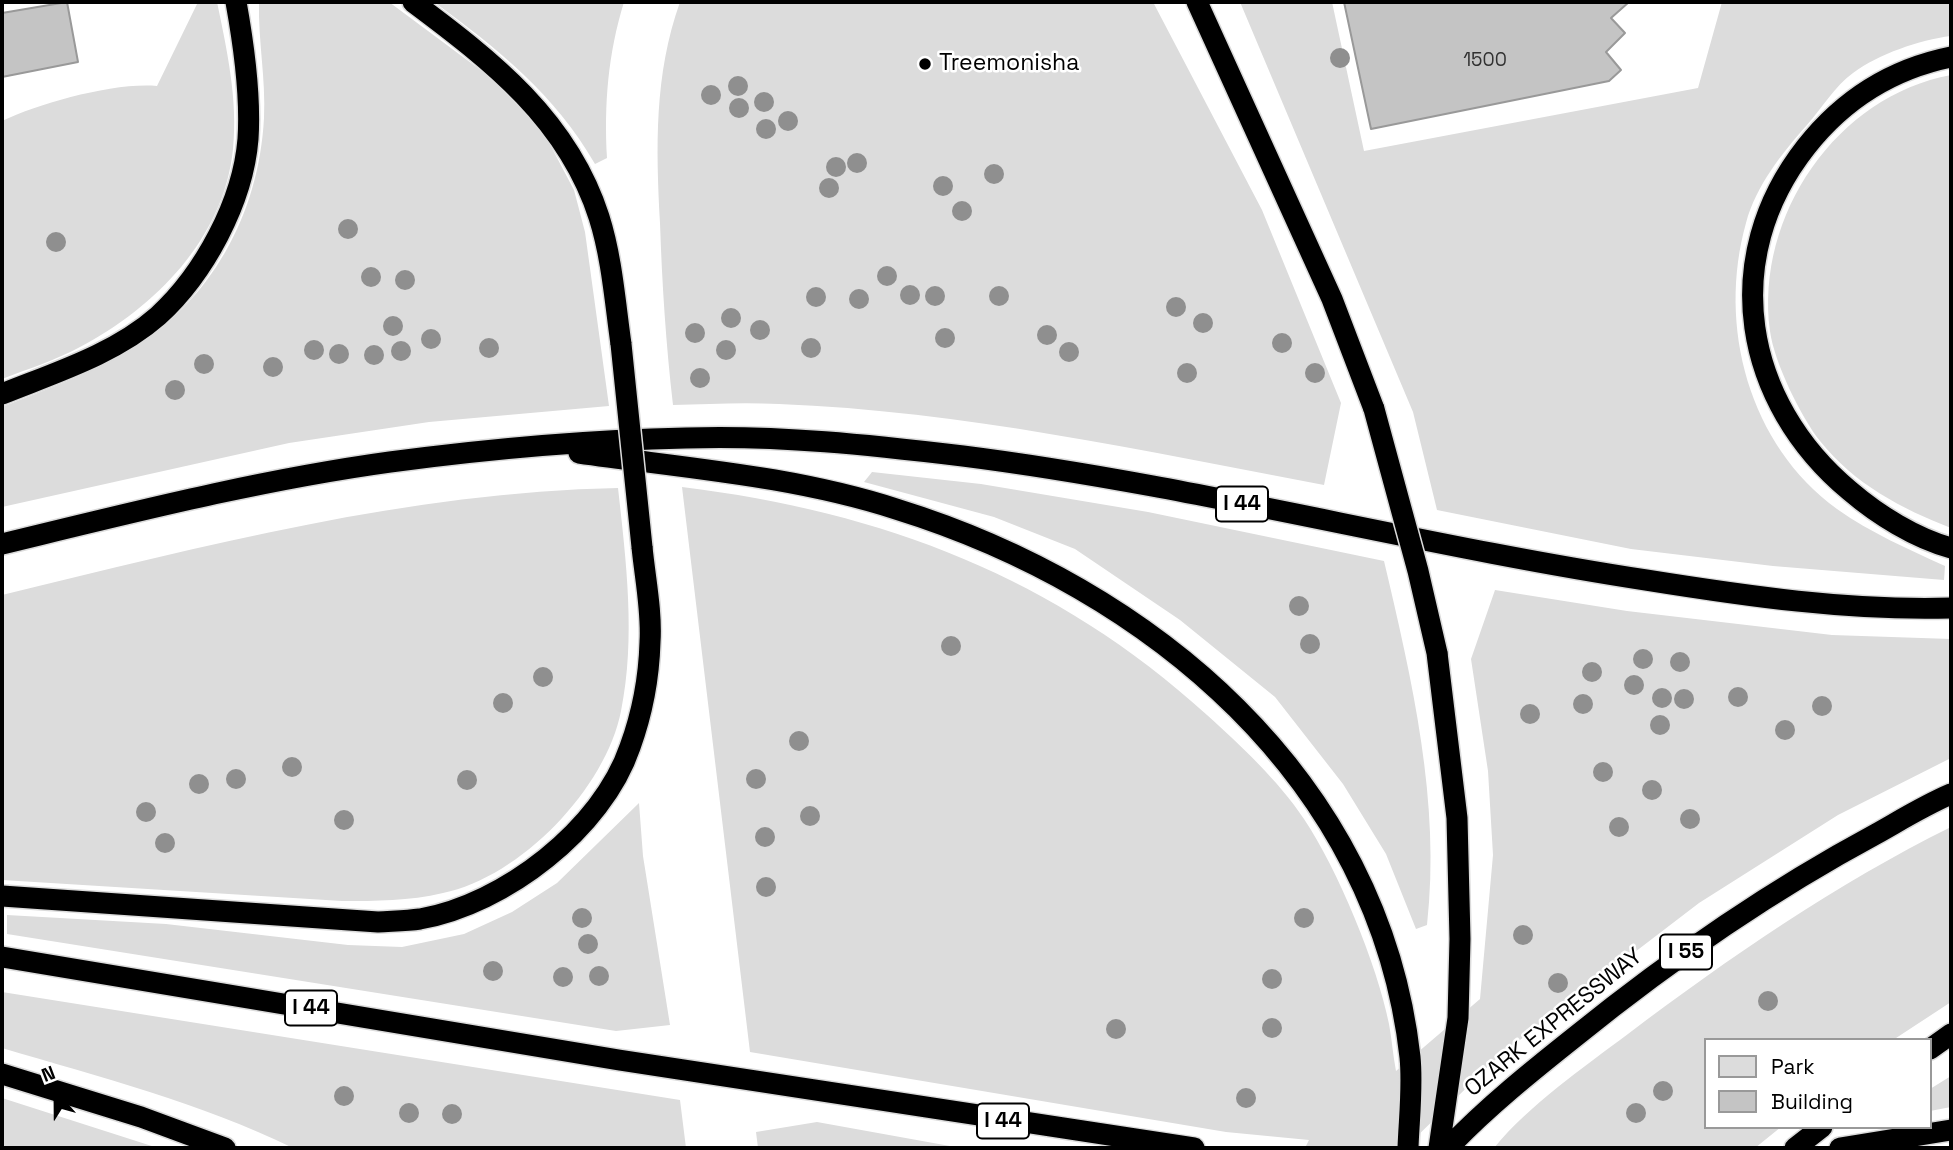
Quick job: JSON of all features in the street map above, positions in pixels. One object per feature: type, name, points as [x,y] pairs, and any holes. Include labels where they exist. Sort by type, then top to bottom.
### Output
[{"type":"highway","points":[[2,394],[84,360],[119,342],[157,316],[192,277],[216,238],[237,189],[248,141],[248,89],[236,2]]},
{"type":"highway","points":[[2,896],[378,922],[420,919],[460,908],[501,889],[540,864],[576,832],[607,790],[630,749],[645,694],[651,640],[621,344],[610,263],[599,217],[581,172],[568,150],[554,128],[524,92],[484,55],[413,2]]},
{"type":"highway","points":[[1197,2],[1332,299],[1374,409],[1418,571],[1437,653],[1457,818],[1458,1018],[1439,1148]]},
{"type":"highway","points":[[1951,57],[1898,72],[1846,104],[1823,125],[1791,166],[1766,214],[1756,250],[1752,295],[1756,340],[1765,373],[1782,413],[1804,447],[1825,471],[1874,512],[1951,548]]},
{"type":"highway","name":"I 44","points":[[2,544],[210,495],[386,463],[529,446],[689,438],[786,439],[967,457],[1152,487],[1570,569],[1748,597],[1920,609],[1951,608]]},
{"type":"highway","points":[[529,446],[787,482],[894,508],[985,539],[1059,577],[1130,622],[1202,676],[1261,732],[1310,792],[1339,838],[1376,915],[1397,982],[1410,1060],[1408,1148]]},
{"type":"highway","name":"OZARK EXPRESSWAY","points":[[1448,1148],[1488,1109],[1636,987],[1733,919],[1828,860],[1951,794]]},
{"type":"highway","name":"I 44","points":[[2,957],[620,1060],[1194,1148]]},
{"type":"highway","points":[[1932,1048],[1951,1034]]},
{"type":"highway","points":[[2,1074],[141,1117],[225,1148]]},
{"type":"highway","points":[[1795,1148],[1819,1129]]},
{"type":"highway","points":[[1840,1148],[1951,1130]]},
{"type":"green space","points":[[198,2],[217,2],[233,94],[233,149],[227,181],[216,212],[201,240],[182,266],[135,312],[71,352],[2,379],[2,121],[36,107],[78,95],[120,87],[157,86]]},
{"type":"green space","points":[[259,2],[389,2],[494,80],[545,135],[574,190],[585,232],[609,406],[429,422],[289,443],[2,507],[2,407],[97,367],[128,351],[157,331],[184,307],[206,281],[241,221],[260,154],[264,118]]},
{"type":"green space","points":[[434,2],[624,2],[608,79],[607,158],[595,164],[562,115],[524,74]]},
{"type":"green space","points":[[680,2],[1153,2],[1262,210],[1341,403],[1324,485],[1053,434],[916,415],[766,403],[673,405],[663,291],[658,139],[665,57]]},
{"type":"green space","points":[[1240,2],[1332,2],[1364,151],[1698,88],[1722,2],[1951,2],[1951,36],[1900,49],[1875,60],[1846,78],[1779,159],[1750,209],[1738,262],[1736,302],[1739,342],[1748,381],[1762,418],[1782,452],[1807,483],[1837,509],[1876,533],[1945,566],[1944,580],[1773,566],[1631,549],[1437,510],[1413,412]]},
{"type":"green space","points":[[1951,75],[1951,528],[1880,494],[1848,470],[1820,441],[1797,404],[1777,358],[1770,331],[1769,288],[1776,245],[1791,205],[1812,167],[1840,135],[1873,108],[1910,87]]},
{"type":"green space","points":[[872,472],[981,484],[1148,512],[1384,561],[1414,696],[1427,788],[1430,879],[1427,925],[1416,929],[1386,854],[1343,784],[1275,697],[1180,620],[1075,549],[994,517],[864,482]]},
{"type":"green space","points":[[682,487],[756,498],[828,514],[897,534],[963,559],[1027,589],[1089,625],[1149,667],[1207,715],[1258,764],[1294,805],[1317,840],[1343,890],[1366,946],[1389,1024],[1396,1071],[1480,999],[1493,855],[1488,771],[1471,659],[1495,590],[1627,611],[1832,635],[1951,639],[1951,758],[1838,815],[1699,903],[1499,1056],[1405,1148],[1305,1148],[1309,1140],[1226,1132],[750,1052]]},
{"type":"green space","points":[[618,488],[629,627],[626,683],[621,711],[612,740],[598,770],[579,798],[556,825],[530,849],[502,869],[472,884],[443,893],[367,901],[2,880],[2,595],[231,541],[385,511],[540,492]]},
{"type":"green space","points":[[639,803],[643,856],[670,1025],[616,1031],[7,934],[7,915],[166,924],[348,945],[402,947],[464,934],[512,912],[557,883]]},
{"type":"green space","points":[[1951,827],[1951,1002],[1896,1038],[1704,1038],[1704,1129],[1779,1129],[1755,1148],[1494,1148],[1558,1087],[1705,977],[1825,897]]},
{"type":"green space","points":[[2,992],[680,1100],[686,1148],[293,1148],[186,1104],[2,1048]]},
{"type":"green space","points":[[1951,1076],[1951,1107],[1932,1111],[1932,1088]]},
{"type":"green space","points":[[2,1098],[158,1148],[2,1148]]},
{"type":"green space","points":[[817,1122],[961,1148],[758,1148],[756,1132]]},
{"type":"building","points":[[67,2],[78,62],[2,77],[2,13]]},
{"type":"building","points":[[1344,2],[1629,2],[1611,18],[1625,33],[1606,52],[1621,70],[1609,81],[1371,129]]},
{"type":"place","name":"Treemonisha","points":[[925,64]]}]
